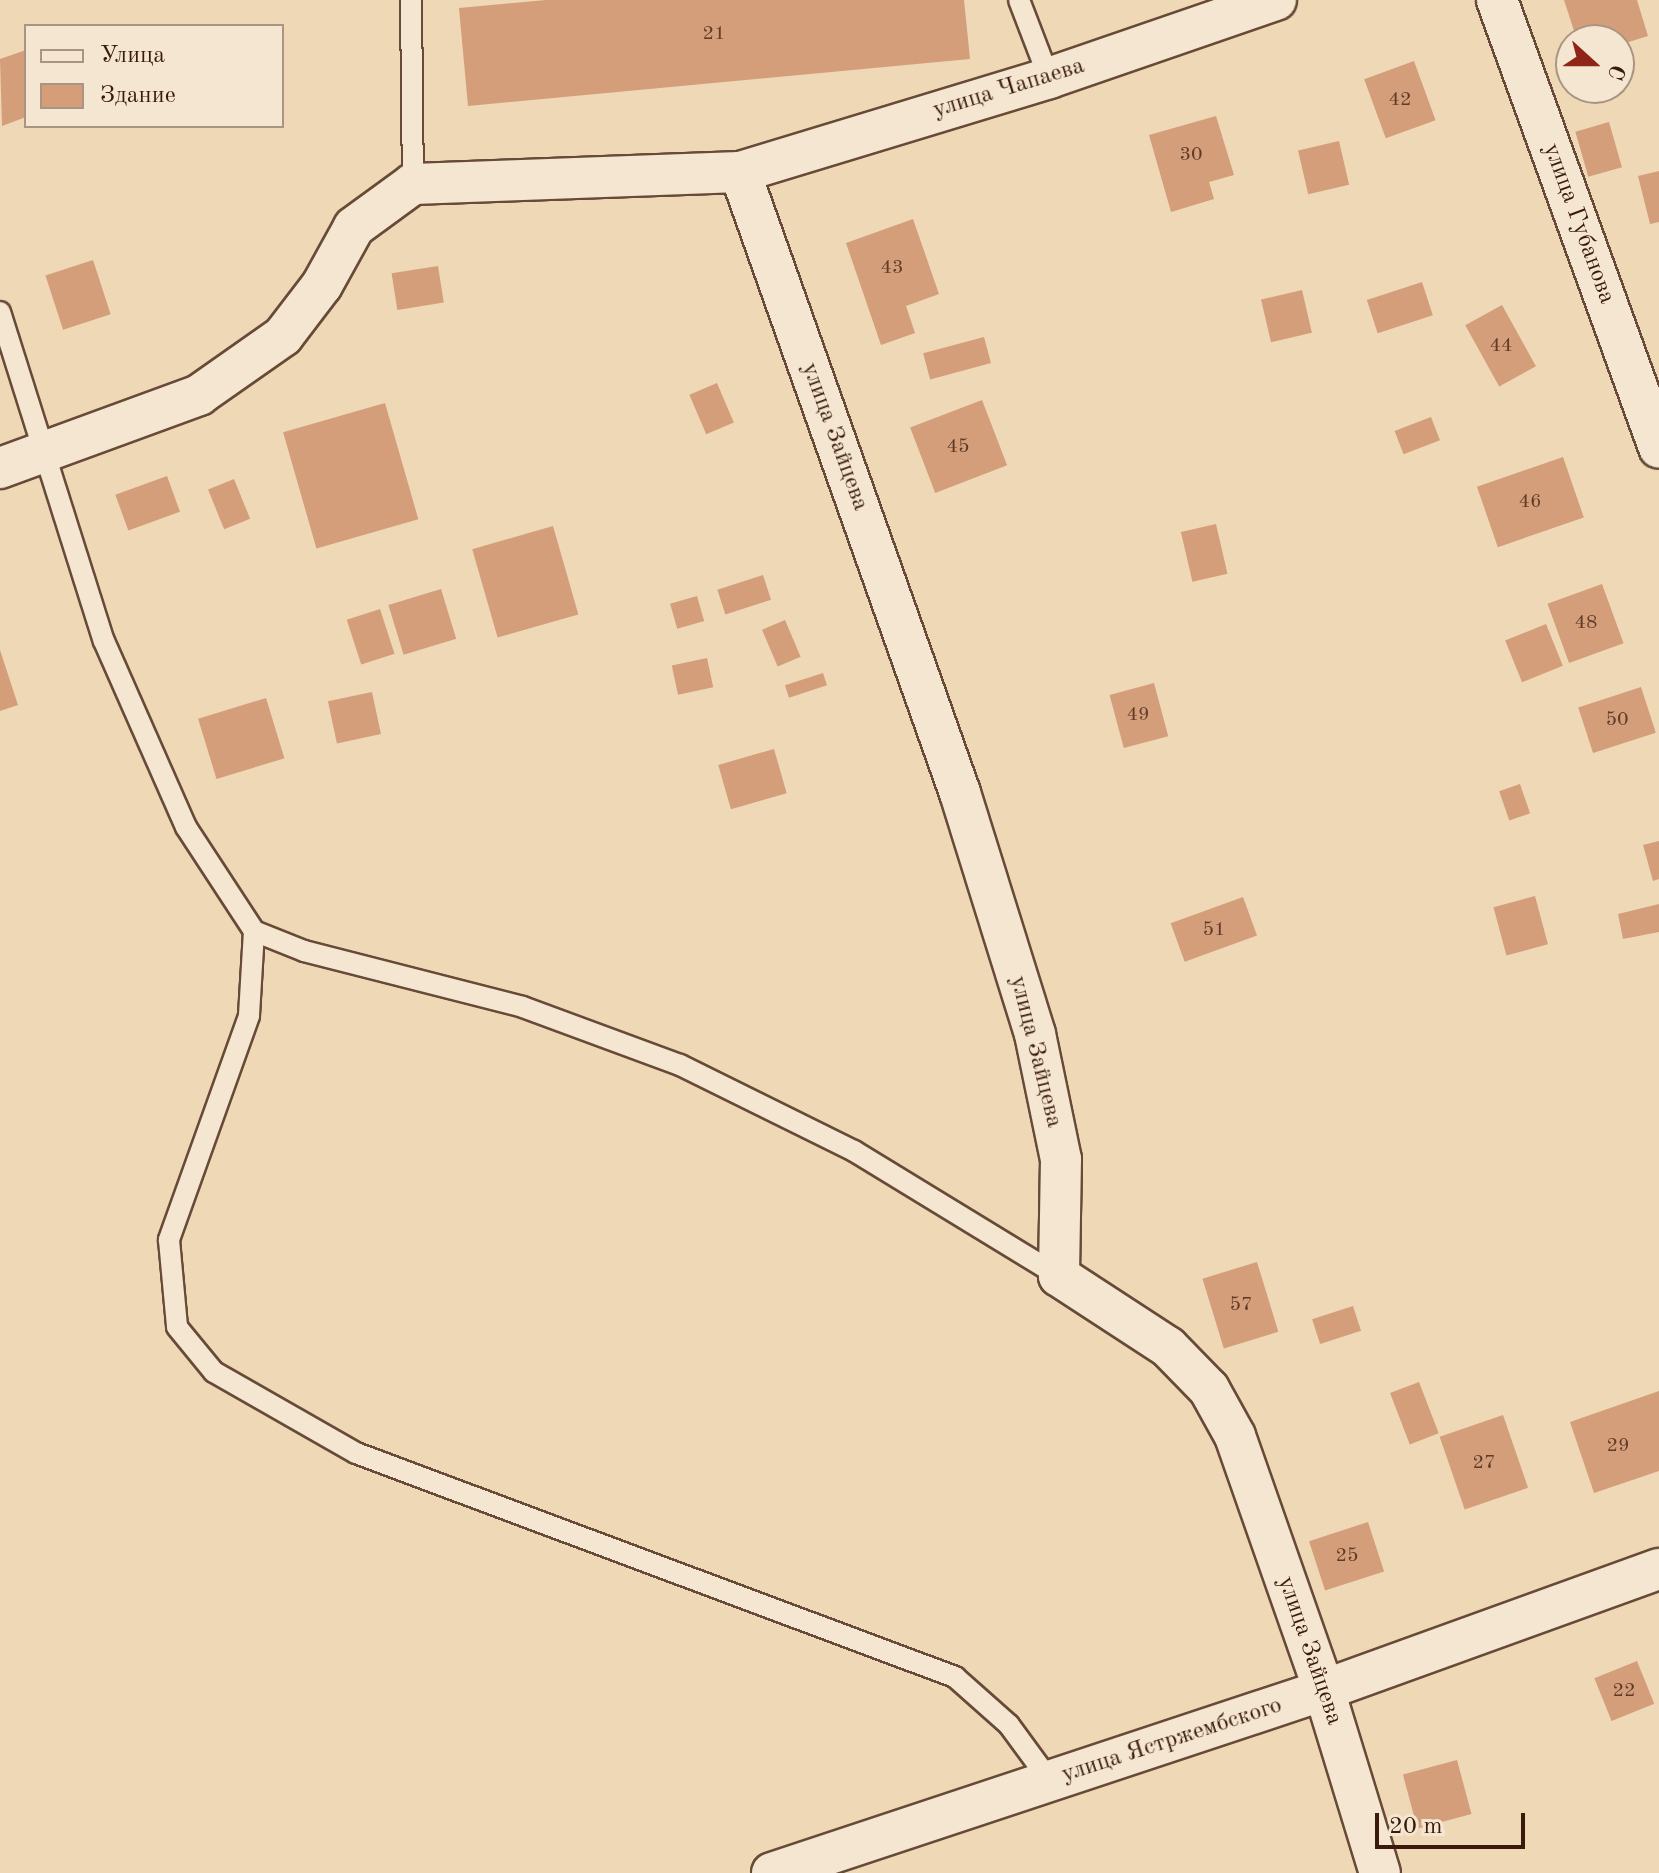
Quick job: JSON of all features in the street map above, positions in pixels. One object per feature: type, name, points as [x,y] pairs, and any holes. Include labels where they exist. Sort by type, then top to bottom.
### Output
[{"type":"street","name":"улица Чапаева","points":[[413,184],[740,172],[1049,78],[1276,0]]},
{"type":"street","name":"улица Губанова","points":[[1497,0],[1659,448]]},
{"type":"street","name":"улица Зайцева","points":[[740,172],[960,793],[1035,1034],[1061,1159],[1059,1276],[1168,1347],[1209,1389],[1235,1436],[1324,1690],[1380,1873]]},
{"type":"street","points":[[0,468],[199,395],[283,336],[322,285],[354,227],[413,184]]},
{"type":"street","name":"улица Ястржембского","points":[[772,1873],[1324,1690],[1659,1569]]},
{"type":"lane","points":[[411,0],[413,184]]},
{"type":"lane","points":[[1019,0],[1049,78]]},
{"type":"lane","points":[[0,312],[110,656],[186,827],[254,931],[304,951],[523,1007],[680,1065],[854,1151],[1059,1276]]},
{"type":"lane","points":[[254,931],[249,1016],[169,1240],[177,1327],[214,1372],[356,1453],[955,1677],[1009,1725],[1050,1781]]},
{"type":"building","points":[[546,0],[964,0],[970,59],[468,106],[459,8]]},
{"type":"building","points":[[1564,0],[1637,0],[1648,36],[1635,40],[1635,24],[1572,24]]},
{"type":"building","points":[[24,51],[24,118],[2,126],[0,59]]},
{"type":"building","points":[[1414,61],[1436,120],[1386,138],[1364,79]]},
{"type":"building","points":[[1216,116],[1234,175],[1209,182],[1214,199],[1171,212],[1149,135]]},
{"type":"building","points":[[1609,122],[1622,167],[1588,177],[1575,132]]},
{"type":"building","points":[[1339,141],[1349,185],[1308,194],[1298,150]]},
{"type":"building","points":[[1659,171],[1659,222],[1650,224],[1638,176]]},
{"type":"building","points":[[913,219],[939,294],[906,306],[915,333],[881,345],[846,243]]},
{"type":"building","points":[[93,260],[111,314],[63,330],[45,275]]},
{"type":"building","points":[[438,266],[444,303],[397,310],[392,273]]},
{"type":"building","points":[[1422,282],[1433,315],[1378,333],[1367,300]]},
{"type":"building","points":[[1302,290],[1312,333],[1271,342],[1261,299]]},
{"type":"building","points":[[1502,305],[1536,366],[1499,387],[1465,325]]},
{"type":"building","points":[[984,337],[991,363],[930,379],[923,353]]},
{"type":"building","points":[[717,383],[734,423],[706,434],[689,395]]},
{"type":"building","points":[[982,400],[1007,465],[935,493],[910,428]]},
{"type":"building","points":[[385,403],[418,519],[316,549],[283,432]]},
{"type":"building","points":[[1431,417],[1440,440],[1404,454],[1395,431]]},
{"type":"building","points":[[1563,457],[1584,518],[1498,547],[1477,487]]},
{"type":"building","points":[[167,476],[180,512],[128,531],[115,495]]},
{"type":"building","points":[[234,479],[250,519],[224,529],[208,489]]},
{"type":"building","points":[[1216,524],[1227,574],[1192,582],[1181,532]]},
{"type":"building","points":[[553,526],[578,614],[498,638],[472,549]]},
{"type":"building","points":[[763,575],[771,600],[725,615],[717,590]]},
{"type":"building","points":[[1602,584],[1624,643],[1569,663],[1547,604]]},
{"type":"building","points":[[441,589],[456,639],[404,655],[388,605]]},
{"type":"building","points":[[697,596],[704,621],[677,629],[670,604]]},
{"type":"building","points":[[380,609],[395,654],[361,665],[347,620]]},
{"type":"building","points":[[785,620],[801,657],[778,667],[762,630]]},
{"type":"building","points":[[1546,624],[1563,666],[1522,682],[1505,640]]},
{"type":"building","points":[[0,650],[18,705],[0,711]]},
{"type":"building","points":[[707,658],[713,687],[678,695],[672,665]]},
{"type":"building","points":[[823,673],[827,685],[789,698],[785,685]]},
{"type":"building","points":[[1154,683],[1168,736],[1124,748],[1110,695]]},
{"type":"building","points":[[1641,687],[1656,733],[1593,753],[1578,707]]},
{"type":"building","points":[[372,692],[381,734],[337,743],[328,701]]},
{"type":"building","points":[[266,698],[284,758],[217,779],[198,719]]},
{"type":"building","points":[[774,749],[787,793],[731,809],[718,765]]},
{"type":"building","points":[[1520,784],[1530,813],[1509,820],[1499,791]]},
{"type":"building","points":[[1659,841],[1659,879],[1653,881],[1643,845]]},
{"type":"building","points":[[1535,896],[1548,944],[1506,955],[1493,907]]},
{"type":"building","points":[[1243,897],[1257,936],[1185,962],[1171,923]]},
{"type":"building","points":[[1659,904],[1659,932],[1623,939],[1618,914]]},
{"type":"building","points":[[1257,1262],[1278,1332],[1224,1348],[1202,1279]]},
{"type":"building","points":[[1353,1306],[1361,1331],[1320,1344],[1312,1319]]},
{"type":"building","points":[[1419,1382],[1439,1433],[1410,1444],[1390,1393]]},
{"type":"building","points":[[1659,1391],[1659,1471],[1594,1493],[1570,1422]]},
{"type":"building","points":[[1503,1415],[1528,1488],[1465,1510],[1440,1437]]},
{"type":"building","points":[[1368,1522],[1384,1571],[1325,1591],[1309,1541]]},
{"type":"building","points":[[1637,1661],[1654,1704],[1612,1721],[1594,1678]]},
{"type":"building","points":[[1457,1760],[1471,1814],[1417,1829],[1403,1774]]}]
